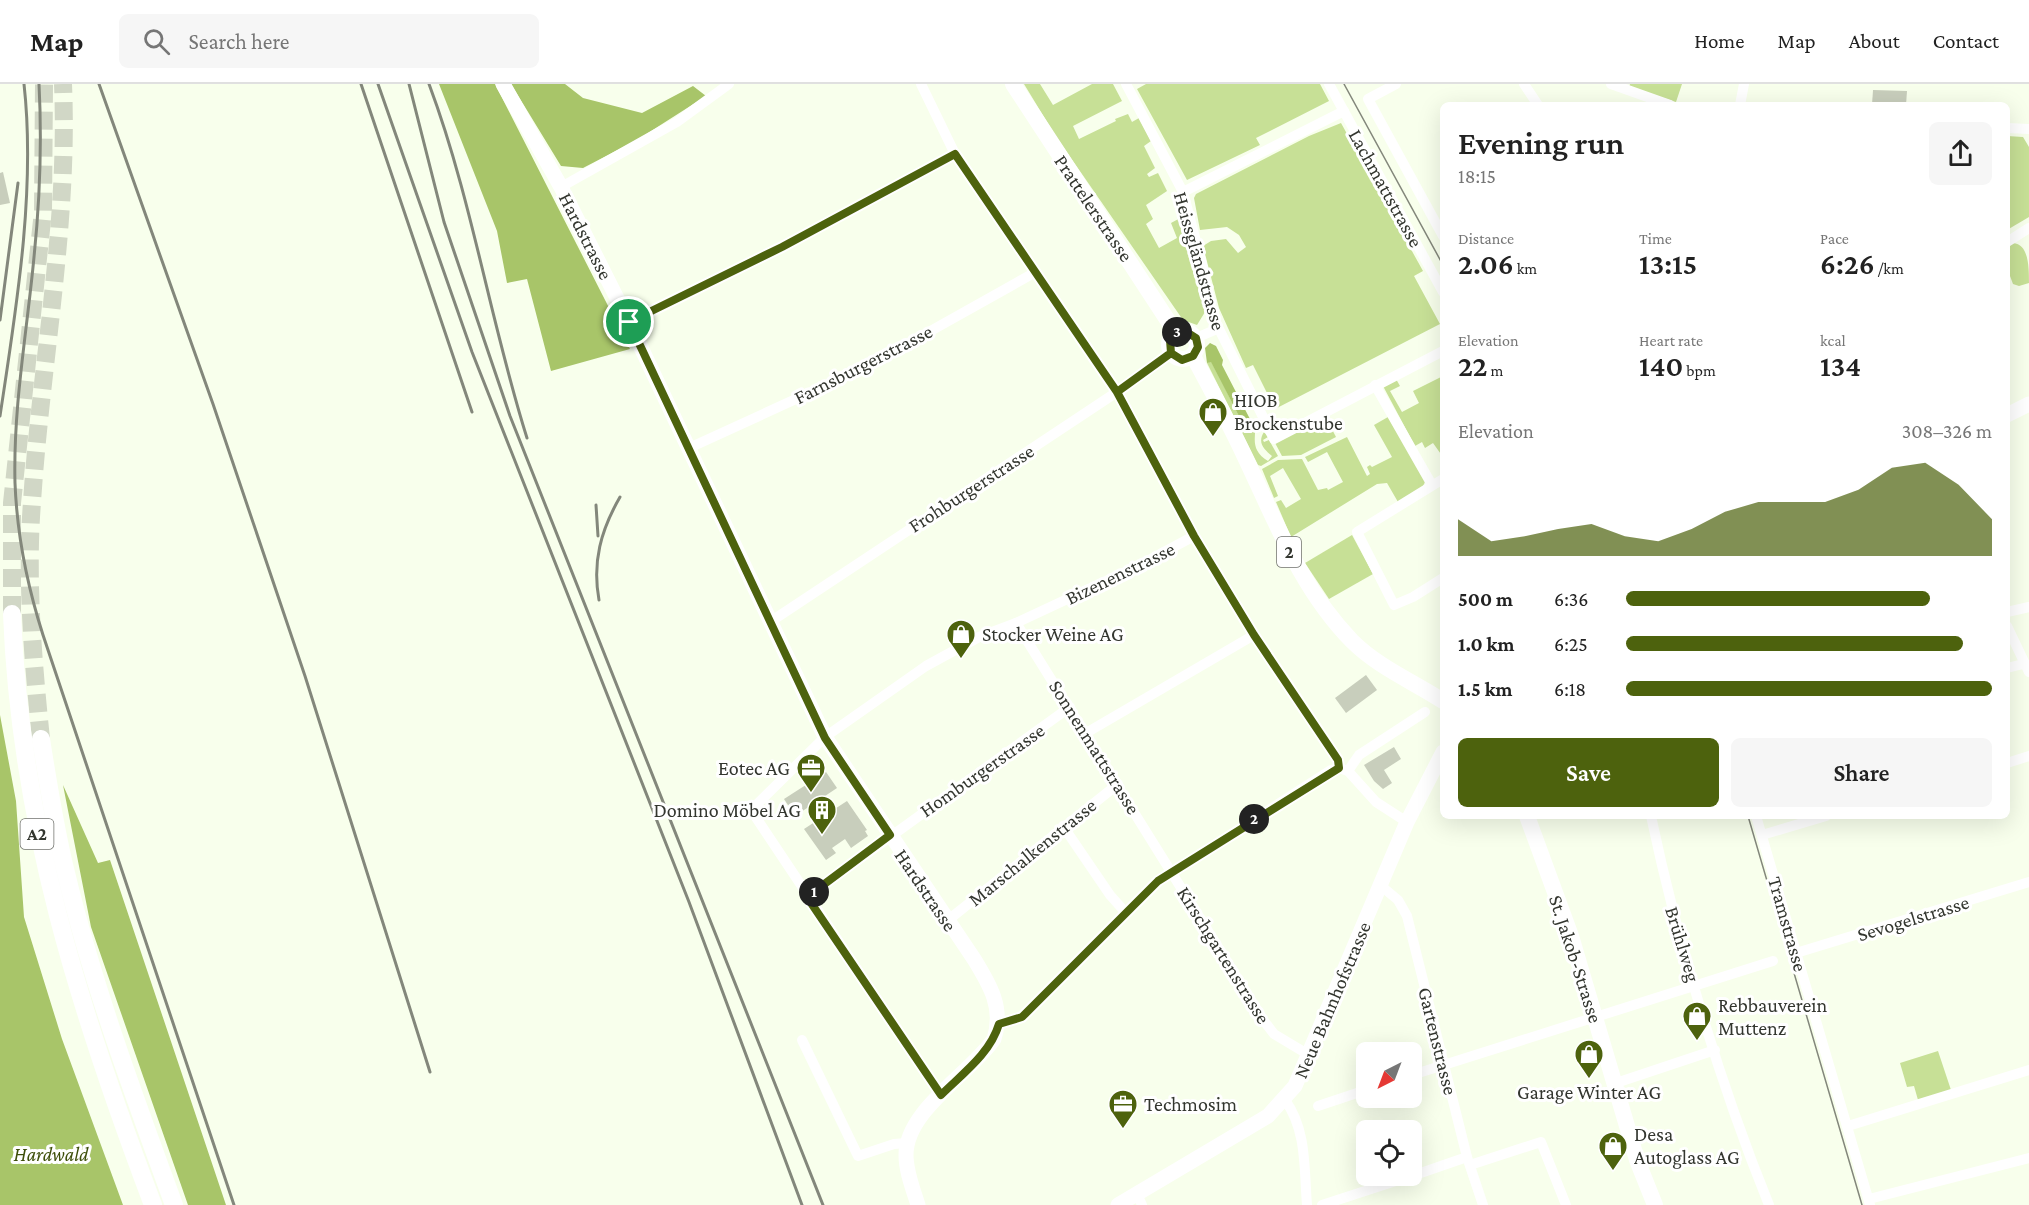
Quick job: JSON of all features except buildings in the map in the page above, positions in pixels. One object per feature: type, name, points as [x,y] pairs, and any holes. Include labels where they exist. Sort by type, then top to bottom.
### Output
[{"type":"highway","name":"A2","points":[[12,614],[25,763],[50,890],[76,987],[153,1205]]},
{"type":"highway","name":"A2","points":[[41,739],[59,839],[77,917],[109,1023],[174,1205]]},
{"type":"main road","name":"Prattelerstrasse","points":[[1013,84],[1176,333]]},
{"type":"main road","points":[[1185,331],[1196,338],[1198,347],[1193,356],[1182,360],[1171,353],[1170,340],[1176,333],[1185,331]]},
{"type":"main road","name":"2","points":[[1193,356],[1245,458],[1291,556],[1309,586],[1352,641],[1378,664],[1440,699]]},
{"type":"main road","name":"St. Jakob-Strasse","points":[[1528,819],[1571,936],[1613,1084],[1654,1205]]},
{"type":"street","name":"Hardstrasse","points":[[503,84],[561,187],[629,322],[825,738],[988,982],[995,997],[999,1024]]},
{"type":"street","points":[[561,187],[677,122],[729,84]]},
{"type":"street","points":[[921,84],[955,154],[1117,392],[1194,536],[1254,635],[1344,770],[1376,802],[1407,822]]},
{"type":"street","name":"Lachmattstrasse","points":[[1329,84],[1440,287]]},
{"type":"street","points":[[1396,84],[1368,99],[1440,231]]},
{"type":"street","points":[[1524,84],[1536,102]]},
{"type":"street","points":[[1611,84],[1662,102]]},
{"type":"street","points":[[1741,102],[1744,84]]},
{"type":"street","name":"Heissgländstrasse","points":[[1130,85],[1183,192],[1202,264],[1207,299],[1217,329],[1274,439],[1375,385]]},
{"type":"street","points":[[1183,192],[1344,111]]},
{"type":"street","points":[[2010,128],[2029,129]]},
{"type":"street","points":[[629,322],[782,247],[955,154]]},
{"type":"street","points":[[2010,240],[2029,228]]},
{"type":"street","name":"Farnsburgerstrasse","points":[[689,448],[868,366],[1034,273]]},
{"type":"street","points":[[1196,338],[1217,329]]},
{"type":"street","points":[[1432,485],[1375,385],[1440,352]]},
{"type":"street","name":"Frohburgerstrasse","points":[[770,622],[1117,392],[1171,353]]},
{"type":"street","points":[[2010,414],[2029,404]]},
{"type":"street","points":[[1440,481],[1357,532],[1394,604],[1413,597],[1440,580]]},
{"type":"street","name":"Bizenenstrasse","points":[[807,897],[750,810],[825,738],[926,666],[979,637],[1016,623],[1138,566],[1194,536]]},
{"type":"street","points":[[2010,611],[2029,607]]},
{"type":"street","name":"Sonnenmattstrasse","points":[[1016,623],[1172,872]]},
{"type":"street","points":[[2010,633],[2026,668],[2010,668]]},
{"type":"street","points":[[1086,733],[1254,635]]},
{"type":"street","name":"Homburgerstrasse","points":[[807,897],[1070,707]]},
{"type":"street","points":[[918,1205],[908,1173],[907,1143],[915,1125],[987,1049],[994,1039],[999,1024],[1022,1017],[1158,881],[1344,770],[1359,755],[1425,712]]},
{"type":"street","points":[[2010,762],[2029,756]]},
{"type":"street","name":"Neue Bahnhofstrasse","points":[[1118,1205],[1139,1199],[1268,1116],[1285,1100],[1295,1086],[1309,1055],[1407,822],[1440,758]]},
{"type":"street","name":"Marschalkenstrasse","points":[[947,921],[1118,784]]},
{"type":"street","name":"Brühlweg","points":[[1652,819],[1670,904],[1715,1050],[1769,1205]]},
{"type":"street","name":"Tramstrasse","points":[[1757,819],[1870,1202]]},
{"type":"street","points":[[1761,835],[1816,819]]},
{"type":"street","points":[[1064,826],[1110,895],[1125,913]]},
{"type":"street","name":"Kirschgartenstrasse","points":[[1172,872],[1264,1021],[1274,1034],[1309,1055]]},
{"type":"street","name":"Sevogelstrasse","points":[[1796,953],[2029,882]]},
{"type":"street","name":"Gartenstrasse","points":[[1380,885],[1398,900],[1407,916],[1469,1161],[1483,1205]]},
{"type":"street","points":[[807,897],[941,1095]]},
{"type":"street","points":[[1422,1072],[1773,961]]},
{"type":"street","points":[[802,1040],[858,1156],[894,1144],[907,1143]]},
{"type":"street","points":[[1613,1084],[1715,1050]]},
{"type":"street","points":[[1848,1126],[2029,1070]]},
{"type":"street","points":[[1318,1106],[1356,1093]]},
{"type":"street","points":[[1285,1100],[1293,1111],[1301,1132],[1307,1205]]},
{"type":"street","points":[[1422,1173],[1541,1142],[1566,1205]]},
{"type":"street","points":[[1870,1202],[2029,1158]]},
{"type":"street","points":[[1322,1205],[1380,1186]]},
{"type":"shaded area","points":[[439,84],[495,84],[630,349],[551,371],[527,279],[507,283],[497,231]]},
{"type":"shaded area","points":[[511,84],[565,84],[583,98],[642,113],[693,86],[706,96],[637,140],[583,168],[561,166]]},
{"type":"shaded area","points":[[1024,84],[1040,84],[1053,105],[1092,84],[1113,84],[1122,101],[1073,126],[1079,139],[1128,114],[1132,122],[1139,118],[1151,141],[1144,146],[1155,168],[1147,174],[1149,177],[1158,173],[1167,191],[1146,205],[1153,219],[1146,224],[1159,248],[1177,238],[1171,223],[1182,217],[1205,312],[1197,325],[1183,320],[1055,135]]},
{"type":"shaded area","points":[[1146,84],[1320,84],[1329,101],[1256,138],[1260,145],[1187,180],[1137,89]]},
{"type":"shaded area","points":[[1630,84],[1682,84],[1676,102],[1629,87]]},
{"type":"shaded area","points":[[1341,123],[1423,271],[1414,276],[1440,324],[1275,409],[1253,365],[1246,368],[1219,308],[1203,246],[1211,241],[1226,239],[1238,253],[1246,247],[1239,235],[1227,227],[1200,230],[1194,198],[1196,194],[1309,136]]},
{"type":"shaded area","points":[[2010,136],[2023,137],[2029,147],[2029,217],[2010,228]]},
{"type":"shaded area","points":[[2010,244],[2018,244],[2025,252],[2029,283],[2019,286],[2013,284],[2010,276]]},
{"type":"shaded area","points":[[1210,343],[1216,346],[1223,360],[1222,365],[1251,421],[1243,424],[1211,362],[1207,363],[1205,348]]},
{"type":"shaded area","points":[[1211,361],[1243,424],[1256,419],[1255,442],[1258,452],[1268,461],[1272,456],[1261,443],[1264,432],[1268,437],[1263,440],[1264,442],[1269,440],[1278,456],[1261,466],[1258,465],[1207,363]]},
{"type":"shaded area","points":[[1440,378],[1440,453],[1433,443],[1425,448],[1422,442],[1415,446],[1383,386],[1396,379],[1400,386],[1390,391],[1402,412],[1419,403],[1413,391]]},
{"type":"shaded area","points":[[1324,414],[1336,437],[1301,455],[1282,456],[1274,441]]},
{"type":"shaded area","points":[[1388,417],[1426,480],[1422,488],[1398,502],[1387,483],[1377,484],[1291,537],[1276,502],[1281,500],[1286,508],[1301,499],[1283,468],[1270,476],[1278,496],[1274,498],[1262,469],[1278,460],[1302,459],[1318,490],[1327,488],[1328,490],[1343,482],[1327,452],[1308,462],[1305,457],[1347,437],[1367,476],[1370,474],[1367,467],[1370,465],[1372,467],[1392,457],[1374,425]]},
{"type":"shaded area","points":[[1352,535],[1373,574],[1329,599],[1305,563]]},
{"type":"shaded area","name":"Hardwald","points":[[0,715],[16,801],[24,917],[62,1039],[123,1205],[0,1205]]},
{"type":"shaded area","points":[[63,785],[98,863],[110,860],[226,1205],[188,1205],[91,927]]},
{"type":"shaded area","points":[[1938,1051],[1951,1090],[1918,1100],[1914,1086],[1907,1087],[1900,1063]]},
{"type":"tunnel","points":[[12,614],[12,503],[43,211],[44,84]]},
{"type":"tunnel","points":[[41,739],[31,620],[30,531],[62,189],[63,84]]},
{"type":"tram line","points":[[1344,84],[1440,260]]},
{"type":"tram line","points":[[1749,819],[1862,1205]]},
{"type":"railway","points":[[0,416],[18,293],[26,208],[28,166],[24,84]]},
{"type":"railway","points":[[39,84],[38,214],[18,398],[15,455],[16,502],[24,560],[43,635],[234,1205]]},
{"type":"railway","points":[[99,84],[213,404],[305,676],[430,1072]]},
{"type":"railway","points":[[361,84],[472,412]]},
{"type":"railway","points":[[378,84],[472,352],[689,902],[802,1205]]},
{"type":"railway","points":[[409,84],[444,222],[510,416],[823,1205]]},
{"type":"railway","points":[[429,84],[457,171],[502,350],[527,438]]},
{"type":"railway","points":[[0,320],[18,183]]},
{"type":"railway","points":[[599,600],[597,573],[600,547],[603,534],[620,497]]},
{"type":"railway","points":[[596,505],[598,536]]},
{"type":"place","name":"HIOB Brockenstube","points":[[1213,438]]},
{"type":"place","name":"Stocker Weine AG","points":[[961,660]]},
{"type":"place","name":"Eotec AG","points":[[811,794]]},
{"type":"place","name":"Domino Möbel AG","points":[[822,836]]},
{"type":"place","name":"Rebbauverein Muttenz","points":[[1697,1042]]},
{"type":"place","name":"Garage Winter AG","points":[[1589,1080]]},
{"type":"place","name":"Techmosim","points":[[1123,1130]]},
{"type":"place","name":"Desa Autoglass AG","points":[[1613,1172]]},
{"type":"route","points":[[629,322],[782,247],[955,154],[1117,392],[1171,353],[1170,340],[1176,333],[1189,332],[1196,338],[1198,347],[1193,356],[1182,360],[1171,353],[1168,355],[1117,392],[1194,536],[1268,658],[1338,760],[1339,768],[1331,770],[1158,881],[1022,1017],[999,1024],[994,1039],[987,1049],[941,1095],[807,897],[890,835],[825,738],[629,322]]}]
